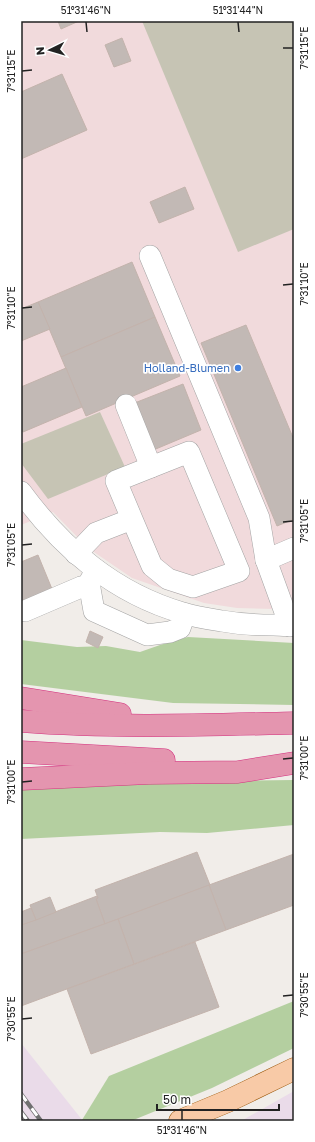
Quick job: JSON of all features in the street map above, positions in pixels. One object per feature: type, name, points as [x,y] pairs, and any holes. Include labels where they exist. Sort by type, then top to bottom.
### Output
[{"type":"highway","points":[[21,698],[104,711],[178,726]]},
{"type":"highway","points":[[21,721],[62,724],[178,726],[294,723]]},
{"type":"highway","points":[[21,752],[168,760],[294,759]]},
{"type":"highway","points":[[21,779],[148,773],[238,772],[294,763]]},
{"type":"main road","points":[[180,1121],[228,1101],[294,1069]]},
{"type":"street","points":[[24,504],[76,554],[93,578],[184,614],[237,623],[292,625],[266,560],[259,518],[150,256]]},
{"type":"street","points":[[126,405],[151,467]]},
{"type":"street","points":[[189,452],[239,571],[193,587],[168,579],[152,566],[132,519],[116,481],[189,452]]},
{"type":"street","points":[[76,554],[96,534],[132,519]]},
{"type":"street","points":[[266,560],[294,548]]},
{"type":"street","points":[[25,611],[81,587],[93,578]]},
{"type":"street","points":[[93,578],[94,611],[147,635],[170,632],[180,628],[184,614]]},
{"type":"shaded area","points":[[21,21],[294,21],[294,606],[275,609],[237,608],[204,603],[132,578],[88,548],[53,512],[21,525]]},
{"type":"shaded area","points":[[142,21],[294,21],[294,229],[238,252]]},
{"type":"shaded area","points":[[100,412],[125,467],[48,499],[21,463],[21,444]]},
{"type":"shaded area","points":[[21,1043],[83,1121],[21,1121]]},
{"type":"shaded area","points":[[294,1091],[294,1121],[241,1121]]},
{"type":"green space","points":[[188,637],[294,643],[294,705],[173,703],[21,684],[21,640],[77,647],[106,646],[140,652]]},
{"type":"green space","points":[[294,780],[294,825],[207,833],[160,832],[21,839],[21,790],[204,781]]},
{"type":"green space","points":[[294,1001],[294,1048],[212,1088],[131,1121],[82,1120],[109,1076]]},
{"type":"building","points":[[58,21],[79,21],[61,29]]},
{"type":"building","points":[[122,38],[131,61],[114,67],[105,45]]},
{"type":"building","points":[[62,74],[87,130],[21,159],[21,92]]},
{"type":"building","points":[[185,187],[194,209],[159,223],[150,202]]},
{"type":"building","points":[[132,262],[155,317],[61,357],[38,302]]},
{"type":"building","points":[[38,302],[50,329],[21,341],[21,309]]},
{"type":"building","points":[[155,317],[180,376],[86,416],[61,357]]},
{"type":"building","points":[[246,325],[294,440],[294,519],[277,526],[201,343]]},
{"type":"building","points":[[66,368],[82,407],[23,432],[21,428],[21,387]]},
{"type":"building","points":[[183,384],[201,430],[151,451],[132,404]]},
{"type":"building","points":[[38,555],[52,589],[21,602],[21,562]]},
{"type":"building","points":[[90,631],[103,637],[98,648],[86,642]]},
{"type":"building","points":[[197,852],[210,885],[105,924],[96,899],[98,898],[95,890]]},
{"type":"building","points":[[294,854],[294,905],[226,930],[209,885]]},
{"type":"building","points":[[209,885],[226,930],[134,964],[118,919]]},
{"type":"building","points":[[97,896],[98,898],[96,899],[105,924],[21,954],[21,925]]},
{"type":"building","points":[[50,897],[56,912],[36,920],[30,905]]},
{"type":"building","points":[[31,908],[36,920],[21,925],[21,912]]},
{"type":"building","points":[[118,919],[134,964],[21,1006],[21,954]]},
{"type":"building","points":[[195,942],[219,1007],[91,1054],[67,989]]},
{"type":"railway","points":[[21,1094],[41,1121]]},
{"type":"railway","points":[[21,1112],[28,1121]]},
{"type":"place","name":"Holland-Blumen","points":[[238,368]]}]
